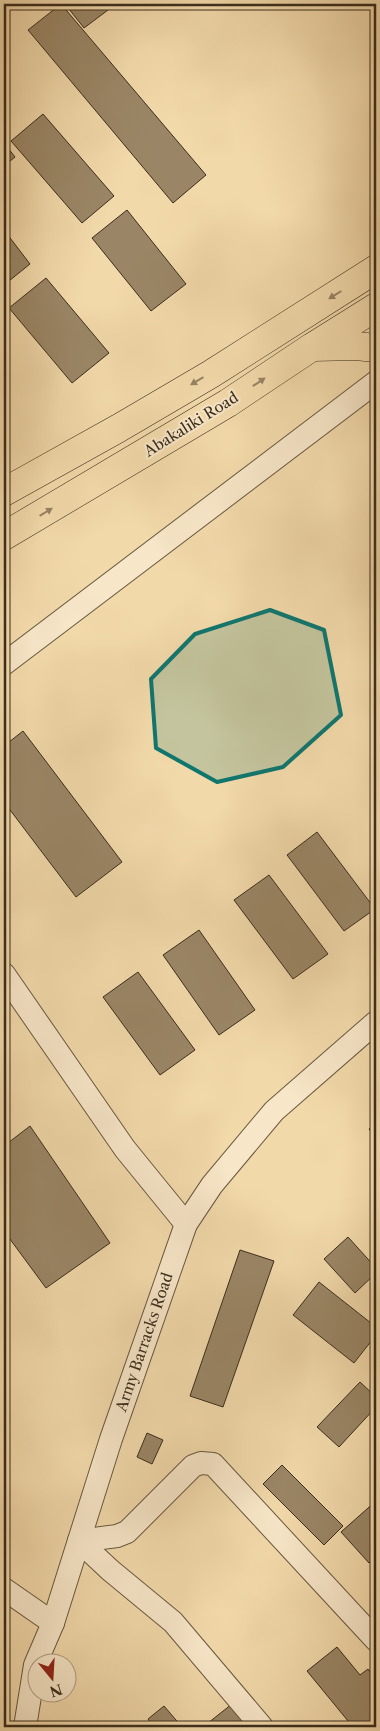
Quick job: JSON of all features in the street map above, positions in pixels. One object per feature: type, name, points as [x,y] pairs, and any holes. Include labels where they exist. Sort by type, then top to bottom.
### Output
[{"type":"main road","points":[[4,492],[211,374],[376,269]]},
{"type":"main road","name":"Abakaliki Road","points":[[4,536],[220,407],[376,307]]},
{"type":"main road","points":[[312,347],[376,348]]},
{"type":"street","points":[[4,664],[376,382]]},
{"type":"street","points":[[4,974],[125,1149],[186,1224]]},
{"type":"street","name":"Army Barracks Road","points":[[25,1727],[35,1665],[53,1623],[111,1439],[186,1224],[212,1185],[274,1111],[376,1022]]},
{"type":"street","points":[[79,1542],[118,1536],[127,1532],[193,1466],[200,1463],[213,1464],[376,1640]]},
{"type":"street","points":[[79,1542],[173,1622],[262,1727]]},
{"type":"street","points":[[4,1589],[53,1623]]},
{"type":"highlighted area","points":[[270,610],[324,630],[341,715],[283,767],[217,782],[156,748],[151,679],[195,634]]},
{"type":"building","points":[[61,4],[206,175],[173,203],[28,30]]},
{"type":"building","points":[[65,4],[116,4],[84,28]]},
{"type":"building","points":[[43,114],[114,196],[82,223],[11,141]]},
{"type":"building","points":[[4,143],[15,157],[4,166]]},
{"type":"building","points":[[127,210],[186,284],[151,311],[92,238]]},
{"type":"building","points":[[4,230],[30,264],[4,285]]},
{"type":"building","points":[[46,278],[109,353],[72,383],[9,308]]},
{"type":"building","points":[[23,731],[122,862],[76,897],[4,802],[4,746]]},
{"type":"building","points":[[317,832],[375,909],[344,931],[287,855]]},
{"type":"building","points":[[269,875],[328,954],[293,979],[234,900]]},
{"type":"building","points":[[199,930],[255,1010],[219,1035],[163,955]]},
{"type":"building","points":[[138,972],[195,1050],[160,1075],[103,997]]},
{"type":"building","points":[[376,1123],[376,1138],[369,1129]]},
{"type":"building","points":[[30,1126],[110,1243],[46,1288],[4,1231],[4,1146]]},
{"type":"building","points":[[348,1237],[376,1268],[376,1273],[355,1293],[324,1259]]},
{"type":"building","points":[[240,1250],[274,1261],[223,1407],[190,1396]]},
{"type":"building","points":[[319,1282],[376,1327],[376,1335],[354,1363],[293,1315]]},
{"type":"building","points":[[360,1382],[376,1397],[376,1407],[339,1447],[317,1427]]},
{"type":"building","points":[[147,1433],[163,1440],[152,1464],[137,1457]]},
{"type":"building","points":[[282,1465],[343,1526],[324,1545],[263,1484]]},
{"type":"building","points":[[376,1501],[376,1556],[369,1563],[341,1532]]},
{"type":"building","points":[[337,1647],[360,1675],[368,1669],[376,1680],[376,1727],[353,1727],[307,1671]]},
{"type":"building","points":[[237,1700],[255,1727],[203,1727]]},
{"type":"building","points":[[164,1706],[182,1727],[154,1727],[148,1719]]}]
